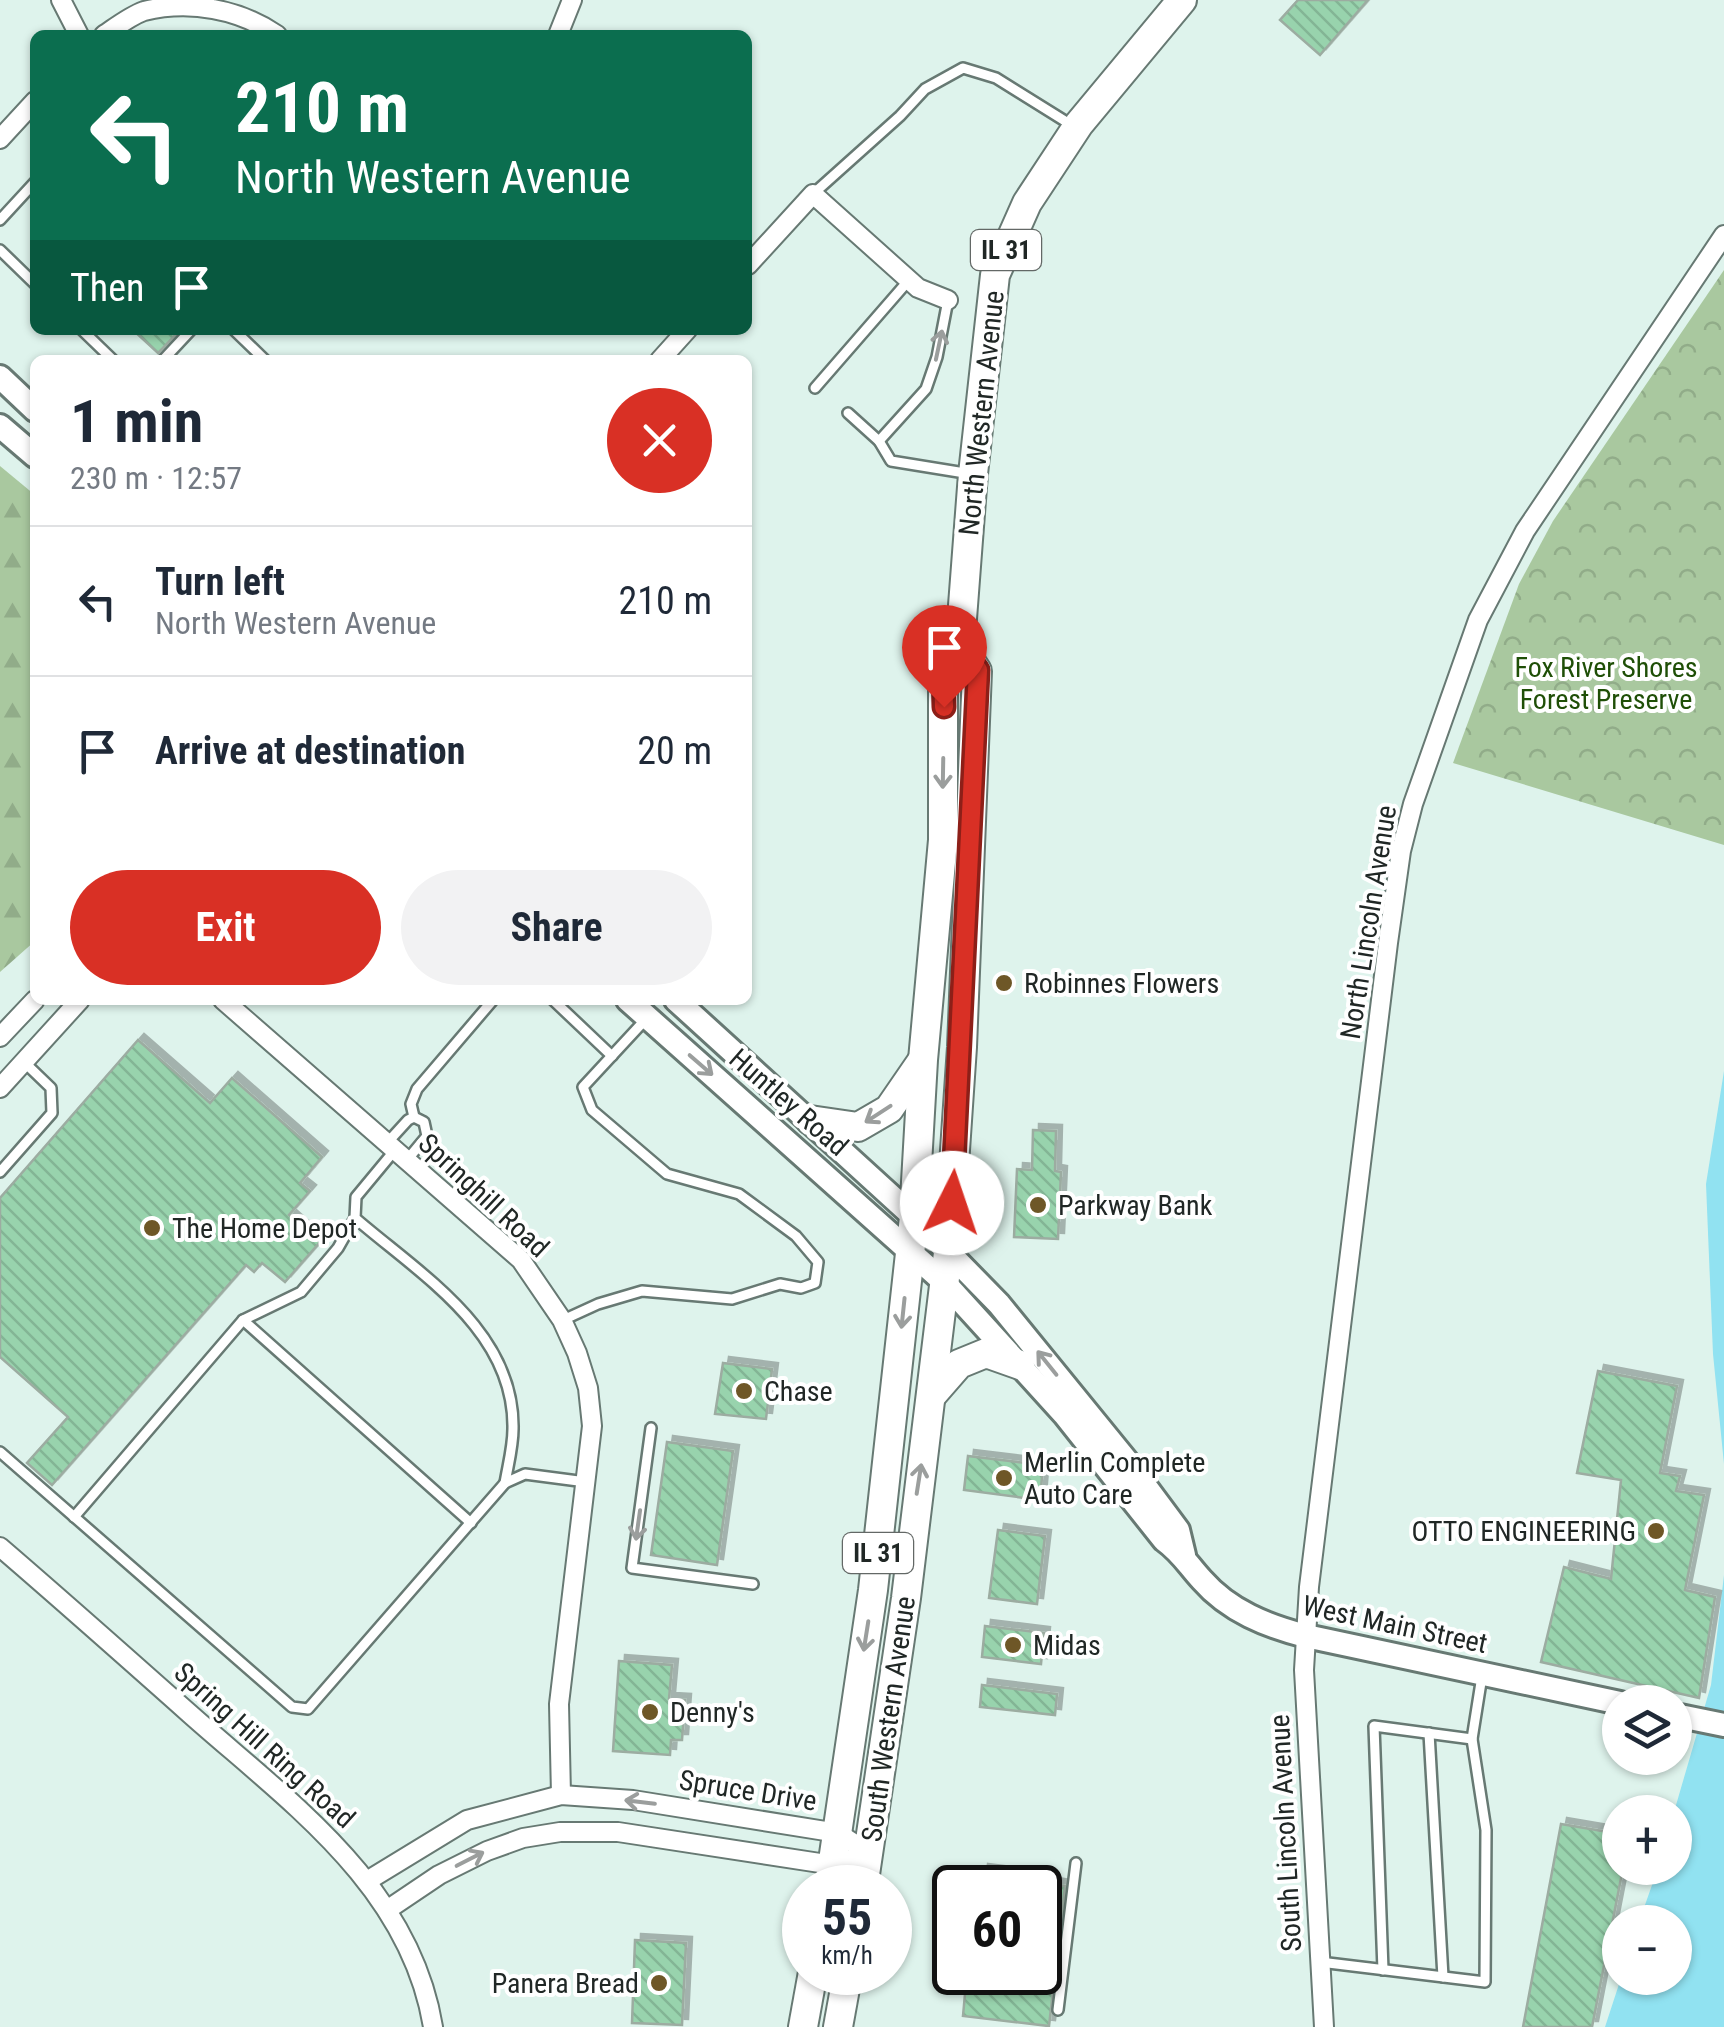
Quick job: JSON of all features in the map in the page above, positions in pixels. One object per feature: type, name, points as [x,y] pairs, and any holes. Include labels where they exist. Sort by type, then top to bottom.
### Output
[{"type":"main road","name":"North Western Avenue","points":[[914,1216],[922,1060],[943,840],[943,672],[960,646],[973,474],[995,275],[1027,203],[1076,128],[1182,0]]},
{"type":"main road","name":"North Western Avenue","points":[[946,1267],[962,1037],[978,670],[960,646]]},
{"type":"main road","points":[[810,1120],[858,1126],[889,1109],[922,1060]]},
{"type":"main road","name":"South Western Avenue","points":[[833,1865],[876,1574],[914,1216]]},
{"type":"main road","name":"South Western Avenue","points":[[867,1865],[946,1267]]},
{"type":"main road","points":[[932,1395],[959,1364],[986,1352],[1020,1365]]},
{"type":"main road","points":[[804,2027],[809,1995]]},
{"type":"main road","points":[[838,2027],[844,1995]]},
{"type":"street","points":[[61,0],[76,30]]},
{"type":"street","points":[[560,30],[572,0]]},
{"type":"street","points":[[112,30],[144,11],[192,2],[248,16],[269,30]]},
{"type":"street","points":[[0,140],[30,114]]},
{"type":"street","points":[[752,261],[813,194],[918,288],[948,300]]},
{"type":"street","name":"North Lincoln Avenue","points":[[1306,1636],[1388,943],[1401,850],[1413,804],[1478,620],[1500,574],[1525,530],[1724,235]]},
{"type":"street","points":[[664,355],[682,335]]},
{"type":"street","points":[[0,377],[30,405]]},
{"type":"street","points":[[0,426],[30,452]]},
{"type":"street","points":[[23,1062],[0,1039],[31,1005]]},
{"type":"street","points":[[0,1088],[75,1005]]},
{"type":"street","name":"Springhill Road","points":[[228,1005],[521,1260],[562,1320],[577,1353],[588,1388],[592,1426],[559,1704],[560,1794]]},
{"type":"street","name":"Huntley Road","points":[[634,1005],[910,1250]]},
{"type":"street","name":"Huntley Road","points":[[682,1005],[914,1216]]},
{"type":"street","name":"West Main Street","points":[[914,1216],[946,1267],[1020,1365],[1112,1472],[1164,1540],[1184,1555]]},
{"type":"street","name":"West Main Street","points":[[910,1250],[946,1267],[999,1304],[1178,1530],[1184,1555],[1198,1577],[1228,1604],[1271,1626],[1306,1636],[1602,1699]]},
{"type":"street","name":"Spring Hill Ring Road","points":[[0,1547],[315,1823],[367,1880],[387,1910],[419,1977],[433,2027]]},
{"type":"street","name":"South Lincoln Avenue","points":[[1306,1636],[1305,1717],[1324,2027]]},
{"type":"street","points":[[1692,1718],[1724,1725]]},
{"type":"street","name":"Spruce Drive","points":[[367,1880],[467,1820],[560,1794],[669,1805],[838,1833],[869,1854]]},
{"type":"street","points":[[387,1910],[439,1875],[487,1850],[522,1838],[560,1832],[618,1832],[782,1866]]},
{"type":"street","points":[[850,1865],[869,1854]]},
{"type":"lane","points":[[813,194],[925,89],[963,68],[996,78],[1076,128]]},
{"type":"lane","points":[[0,220],[30,187]]},
{"type":"lane","points":[[0,250],[30,279]]},
{"type":"lane","points":[[815,388],[910,280]]},
{"type":"lane","points":[[879,441],[926,389],[948,300]]},
{"type":"lane","points":[[87,335],[108,355]]},
{"type":"lane","points":[[168,355],[186,335]]},
{"type":"lane","points":[[239,335],[260,355]]},
{"type":"lane","points":[[848,413],[879,441],[891,460],[973,474]]},
{"type":"lane","points":[[414,1118],[411,1104],[417,1089],[490,1005]]},
{"type":"lane","points":[[558,1005],[612,1056]]},
{"type":"lane","points":[[562,1320],[642,1291],[732,1299],[780,1284],[800,1288],[815,1282],[820,1270],[796,1236],[739,1194],[666,1174],[592,1110],[584,1087],[648,1018]]},
{"type":"lane","points":[[0,1172],[52,1113],[51,1088],[23,1062]]},
{"type":"lane","points":[[74,1517],[243,1320],[300,1292],[338,1248],[355,1218],[356,1197],[397,1151],[428,1133],[424,1122],[408,1120],[397,1151]]},
{"type":"lane","points":[[355,1218],[467,1314],[486,1337],[511,1396],[513,1430],[506,1483]]},
{"type":"lane","points":[[243,1320],[471,1522]]},
{"type":"lane","points":[[651,1428],[632,1568],[753,1584]]},
{"type":"lane","points":[[0,1452],[292,1707],[308,1708],[506,1483],[525,1474],[586,1482]]},
{"type":"lane","points":[[1320,1962],[1486,1982],[1486,1830],[1472,1739],[1483,1674]]},
{"type":"lane","points":[[1383,1970],[1374,1726],[1472,1739]]},
{"type":"lane","points":[[1428,1733],[1443,1977]]},
{"type":"lane","points":[[1058,2010],[1076,1863]]},
{"type":"green space","name":"Fox River Shores Forest Preserve","points":[[1724,270],[1724,845],[1453,763],[1519,584],[1553,521]]},
{"type":"green space","points":[[0,466],[30,491],[30,945],[0,972]]},
{"type":"water","points":[[1724,1071],[1724,1464],[1713,1354],[1706,1184]]},
{"type":"water","points":[[1724,1575],[1724,2027],[1605,2027],[1615,1995],[1692,1995],[1692,1905],[1645,1905],[1652,1885],[1692,1885],[1692,1795],[1679,1795],[1685,1775],[1692,1775],[1692,1750],[1711,1685]]},
{"type":"building","points":[[1298,0],[1368,0],[1320,55],[1280,20]]},
{"type":"building","points":[[138,335],[175,335],[158,353]]},
{"type":"building","name":"The Home Depot","points":[[138,1040],[210,1103],[232,1078],[322,1157],[300,1183],[310,1191],[289,1215],[320,1242],[285,1282],[262,1263],[254,1272],[246,1265],[52,1485],[27,1463],[68,1417],[0,1357],[0,1198]]},
{"type":"building","name":"Parkway Bank","points":[[1033,1130],[1056,1131],[1055,1171],[1061,1172],[1058,1239],[1014,1237],[1017,1169],[1032,1170]]},
{"type":"building","name":"Chase","points":[[723,1363],[772,1369],[766,1419],[715,1414]]},
{"type":"building","name":"OTTO ENGINEERING","points":[[1598,1371],[1677,1386],[1660,1473],[1680,1476],[1676,1491],[1704,1495],[1685,1590],[1715,1597],[1699,1698],[1692,1696],[1692,1685],[1642,1685],[1541,1662],[1564,1567],[1611,1579],[1621,1480],[1577,1473]]},
{"type":"building","points":[[667,1442],[733,1451],[717,1565],[651,1555]]},
{"type":"building","name":"Merlin Complete Auto Care","points":[[968,1456],[1043,1465],[1040,1500],[964,1490]]},
{"type":"building","points":[[998,1530],[1045,1536],[1037,1604],[989,1598]]},
{"type":"building","name":"Midas","points":[[985,1626],[1044,1633],[1041,1664],[982,1657]]},
{"type":"building","name":"Denny's","points":[[619,1661],[672,1665],[669,1699],[685,1700],[682,1740],[671,1740],[670,1755],[613,1751]]},
{"type":"building","points":[[982,1685],[1057,1694],[1055,1715],[980,1707]]},
{"type":"building","points":[[1561,1824],[1602,1831],[1602,1885],[1620,1885],[1616,1905],[1602,1905],[1602,1976],[1592,2027],[1523,2027]]},
{"type":"building","name":"Panera Bread","points":[[635,1940],[686,1943],[682,2025],[632,2023]]},
{"type":"building","points":[[965,1995],[1053,1995],[1049,2026],[963,2016]]},
{"type":"place","name":"Robinnes Flowers","points":[[1004,983]]},
{"type":"place","name":"Parkway Bank","points":[[1038,1205]]},
{"type":"place","name":"The Home Depot","points":[[152,1228]]},
{"type":"place","name":"Chase","points":[[744,1391]]},
{"type":"place","name":"Merlin Complete Auto Care","points":[[1004,1478]]},
{"type":"place","name":"OTTO ENGINEERING","points":[[1656,1531]]},
{"type":"place","name":"Midas","points":[[1013,1645]]},
{"type":"place","name":"Denny's","points":[[650,1712]]},
{"type":"place","name":"Panera Bread","points":[[659,1983]]},
{"type":"route","points":[[944,707],[943,672],[960,646],[978,670],[952,1203]]}]
